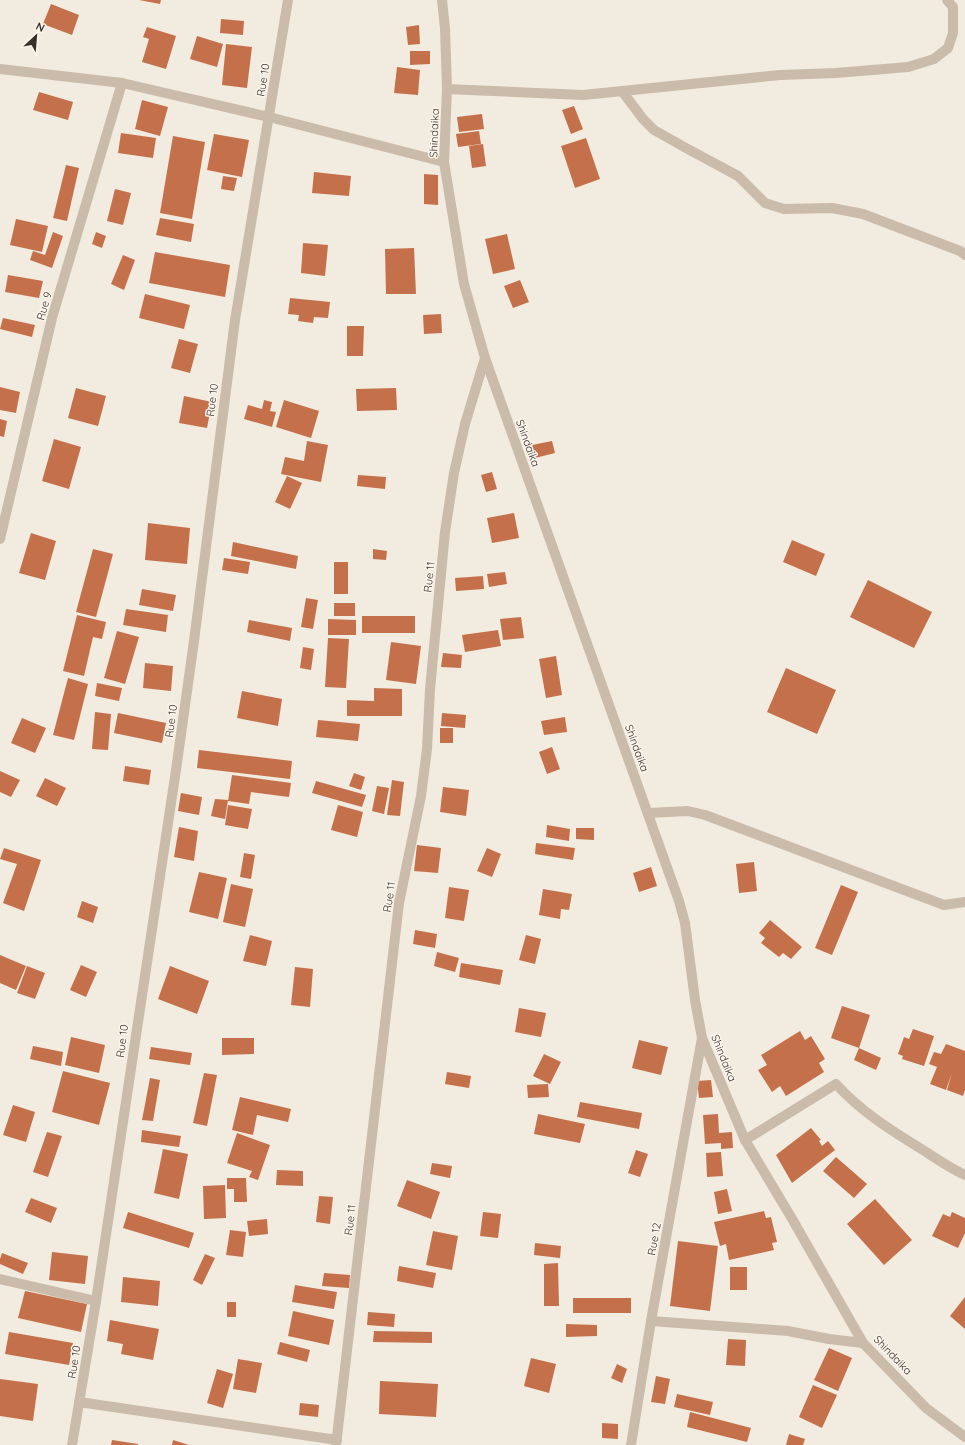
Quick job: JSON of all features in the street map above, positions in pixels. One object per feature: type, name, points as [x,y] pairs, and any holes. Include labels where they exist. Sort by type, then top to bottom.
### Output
[{"type":"street","name":"Rue 10","points":[[72,1445],[96,1301],[176,770],[235,320],[288,0]]},
{"type":"street","name":"Shindaika","points":[[442,0],[445,28],[447,89],[444,162],[464,284],[485,358],[679,902],[685,924],[695,1000],[702,1038],[745,1140],[863,1343],[926,1408],[965,1437]]},
{"type":"street","points":[[447,89],[583,95],[780,75],[836,74],[908,67],[934,59],[948,48],[953,33],[953,7],[947,0]]},
{"type":"street","points":[[0,69],[122,83],[269,117],[444,162]]},
{"type":"street","name":"Rue 9","points":[[0,539],[52,318],[122,83]]},
{"type":"street","points":[[622,91],[642,119],[654,130],[738,176],[764,203],[784,209],[832,208],[863,214],[960,251],[965,255]]},
{"type":"street","name":"Rue 11","points":[[337,1442],[399,903],[421,796],[427,749],[430,688],[445,532],[454,473],[464,424],[485,358]]},
{"type":"street","points":[[648,814],[688,811],[705,815],[944,905],[965,902]]},
{"type":"street","name":"Rue 12","points":[[631,1445],[651,1320],[702,1038]]},
{"type":"street","points":[[745,1140],[836,1084],[845,1094],[877,1121],[915,1146],[965,1175]]},
{"type":"street","points":[[0,1279],[96,1301]]},
{"type":"street","points":[[651,1320],[788,1331],[829,1339],[863,1343]]},
{"type":"street","points":[[79,1402],[337,1442]]},
{"type":"building","points":[[139,0],[161,0],[160,4]]},
{"type":"building","points":[[51,4],[79,15],[72,35],[43,24]]},
{"type":"building","points":[[221,19],[244,21],[243,35],[220,33]]},
{"type":"building","points":[[419,25],[420,44],[408,45],[406,27]]},
{"type":"building","points":[[147,27],[176,36],[166,69],[142,62],[149,39],[143,37]]},
{"type":"building","points":[[197,36],[223,44],[217,67],[190,59]]},
{"type":"building","points":[[226,44],[252,47],[247,88],[222,85]]},
{"type":"building","points":[[410,51],[430,51],[430,64],[410,65]]},
{"type":"building","points":[[397,67],[420,70],[418,95],[394,93]]},
{"type":"building","points":[[39,92],[73,102],[68,120],[33,110]]},
{"type":"building","points":[[142,100],[168,107],[160,136],[135,129]]},
{"type":"building","points":[[574,106],[583,129],[571,134],[562,110]]},
{"type":"building","points":[[482,114],[484,129],[459,132],[457,117]]},
{"type":"building","points":[[479,131],[481,144],[458,147],[456,134]]},
{"type":"building","points":[[121,133],[156,138],[153,158],[118,153]]},
{"type":"building","points":[[214,134],[249,140],[242,177],[207,170]]},
{"type":"building","points":[[173,136],[205,142],[192,219],[160,213]]},
{"type":"building","points":[[586,138],[600,179],[575,188],[561,146]]},
{"type":"building","points":[[483,144],[486,166],[472,168],[469,146]]},
{"type":"building","points":[[66,165],[79,168],[67,221],[53,218]]},
{"type":"building","points":[[314,172],[351,176],[349,196],[312,193]]},
{"type":"building","points":[[424,174],[438,175],[438,205],[424,204]]},
{"type":"building","points":[[223,176],[237,178],[234,191],[221,189]]},
{"type":"building","points":[[115,189],[131,193],[123,225],[107,221]]},
{"type":"building","points":[[160,218],[194,224],[191,242],[156,235]]},
{"type":"building","points":[[16,219],[48,226],[42,252],[10,245]]},
{"type":"building","points":[[53,232],[63,236],[52,268],[30,260],[33,251],[45,255]]},
{"type":"building","points":[[96,232],[106,236],[102,248],[92,244]]},
{"type":"building","points":[[507,234],[515,269],[493,274],[485,239]]},
{"type":"building","points":[[303,243],[328,245],[325,276],[301,273]]},
{"type":"building","points":[[414,248],[416,294],[386,294],[385,249]]},
{"type":"building","points":[[155,252],[230,265],[225,297],[149,283]]},
{"type":"building","points":[[123,255],[135,260],[124,290],[111,284]]},
{"type":"building","points":[[8,275],[43,281],[39,298],[5,292]]},
{"type":"building","points":[[520,280],[529,302],[513,308],[504,286]]},
{"type":"building","points":[[145,294],[190,305],[184,329],[139,318]]},
{"type":"building","points":[[290,298],[330,302],[328,318],[314,317],[313,323],[298,321],[299,315],[288,314]]},
{"type":"building","points":[[441,314],[442,333],[424,334],[423,315]]},
{"type":"building","points":[[3,318],[35,325],[32,337],[0,329]]},
{"type":"building","points":[[347,326],[364,326],[363,356],[347,356]]},
{"type":"building","points":[[179,339],[198,344],[190,373],[171,368]]},
{"type":"building","points":[[0,387],[20,392],[16,413],[0,410]]},
{"type":"building","points":[[76,388],[106,396],[98,426],[68,418]]},
{"type":"building","points":[[396,388],[397,410],[357,411],[356,389]]},
{"type":"building","points":[[184,396],[212,402],[207,428],[179,423]]},
{"type":"building","points":[[264,400],[272,402],[270,411],[276,412],[272,427],[244,419],[248,405],[262,409]]},
{"type":"building","points":[[284,400],[319,411],[311,438],[276,427]]},
{"type":"building","points":[[0,419],[7,421],[4,437],[0,436]]},
{"type":"building","points":[[54,439],[81,447],[69,489],[42,481]]},
{"type":"building","points":[[307,441],[328,445],[321,482],[281,474],[285,457],[304,461]]},
{"type":"building","points":[[552,441],[555,453],[535,458],[532,445]]},
{"type":"building","points":[[492,472],[497,489],[486,492],[481,475]]},
{"type":"building","points":[[358,475],[386,477],[385,489],[357,486]]},
{"type":"building","points":[[287,476],[302,483],[290,509],[275,502]]},
{"type":"building","points":[[514,513],[519,538],[492,543],[487,518]]},
{"type":"building","points":[[148,523],[190,528],[187,564],[145,560]]},
{"type":"building","points":[[31,533],[56,541],[45,580],[19,573]]},
{"type":"building","points":[[792,540],[825,554],[816,576],[783,562]]},
{"type":"building","points":[[233,542],[298,556],[296,569],[231,556]]},
{"type":"building","points":[[93,549],[113,554],[96,617],[76,612]]},
{"type":"building","points":[[373,549],[387,551],[386,560],[373,559]]},
{"type":"building","points":[[224,558],[250,562],[248,574],[222,570]]},
{"type":"building","points":[[334,562],[348,562],[348,594],[334,594]]},
{"type":"building","points":[[505,572],[507,584],[489,587],[487,574]]},
{"type":"building","points":[[483,576],[484,589],[456,591],[455,578]]},
{"type":"building","points":[[868,580],[932,612],[914,648],[850,617]]},
{"type":"building","points":[[142,589],[176,595],[173,611],[139,605]]},
{"type":"building","points":[[306,598],[318,600],[313,629],[301,627]]},
{"type":"building","points":[[334,603],[355,603],[355,616],[334,616]]},
{"type":"building","points":[[126,609],[168,615],[166,632],[123,625]]},
{"type":"building","points":[[77,615],[106,622],[102,639],[93,637],[84,676],[63,671]]},
{"type":"building","points":[[362,616],[415,616],[415,633],[362,633]]},
{"type":"building","points":[[521,617],[524,638],[503,640],[500,619]]},
{"type":"building","points":[[328,619],[356,620],[356,635],[328,635]]},
{"type":"building","points":[[249,620],[292,628],[290,641],[247,632]]},
{"type":"building","points":[[498,630],[501,646],[465,652],[462,635]]},
{"type":"building","points":[[117,631],[139,637],[125,684],[104,678]]},
{"type":"building","points":[[328,638],[349,639],[346,688],[325,687]]},
{"type":"building","points":[[391,642],[421,646],[416,684],[386,680]]},
{"type":"building","points":[[303,647],[314,649],[311,670],[300,668]]},
{"type":"building","points":[[443,653],[462,655],[461,668],[441,667]]},
{"type":"building","points":[[556,656],[562,695],[546,698],[539,659]]},
{"type":"building","points":[[145,663],[173,666],[171,691],[143,688]]},
{"type":"building","points":[[786,668],[836,690],[817,734],[767,712]]},
{"type":"building","points":[[68,678],[88,684],[74,740],[53,735]]},
{"type":"building","points":[[97,683],[122,688],[119,701],[95,696]]},
{"type":"building","points":[[374,688],[402,689],[402,716],[347,716],[347,700],[374,701]]},
{"type":"building","points":[[242,691],[282,699],[278,726],[237,718]]},
{"type":"building","points":[[95,712],[111,714],[108,750],[92,749]]},
{"type":"building","points":[[118,713],[166,723],[162,743],[114,733]]},
{"type":"building","points":[[442,713],[466,715],[465,728],[441,726]]},
{"type":"building","points":[[565,717],[567,732],[544,735],[541,721]]},
{"type":"building","points":[[22,718],[46,728],[35,753],[11,743]]},
{"type":"building","points":[[318,720],[360,724],[358,741],[316,737]]},
{"type":"building","points":[[440,728],[453,728],[453,743],[440,743]]},
{"type":"building","points":[[552,747],[560,769],[547,774],[539,752]]},
{"type":"building","points":[[199,750],[292,761],[290,779],[197,768]]},
{"type":"building","points":[[125,766],[151,770],[149,785],[123,781]]},
{"type":"building","points":[[0,771],[20,780],[11,797],[0,792]]},
{"type":"building","points":[[354,773],[365,777],[361,790],[349,786]]},
{"type":"building","points":[[232,775],[291,783],[289,797],[251,792],[249,804],[228,801]]},
{"type":"building","points":[[45,778],[66,788],[57,806],[36,796]]},
{"type":"building","points":[[392,780],[404,782],[400,816],[387,815]]},
{"type":"building","points":[[316,781],[366,795],[362,807],[312,793]]},
{"type":"building","points":[[377,786],[389,788],[384,814],[372,811]]},
{"type":"building","points":[[443,787],[469,790],[466,816],[440,812]]},
{"type":"building","points":[[181,793],[202,797],[199,815],[178,811]]},
{"type":"building","points":[[215,799],[228,800],[225,819],[211,816]]},
{"type":"building","points":[[228,805],[252,809],[248,829],[225,825]]},
{"type":"building","points":[[338,805],[363,812],[357,837],[331,830]]},
{"type":"building","points":[[547,825],[570,829],[569,841],[546,837]]},
{"type":"building","points":[[179,827],[198,831],[194,861],[174,857]]},
{"type":"building","points":[[576,828],[594,828],[594,840],[576,839]]},
{"type":"building","points":[[536,843],[575,848],[573,860],[535,854]]},
{"type":"building","points":[[417,845],[441,848],[438,873],[414,871]]},
{"type":"building","points":[[4,848],[41,860],[24,911],[3,903],[17,864],[0,859]]},
{"type":"building","points":[[487,848],[501,854],[492,877],[477,871]]},
{"type":"building","points":[[244,853],[255,855],[251,879],[240,877]]},
{"type":"building","points":[[754,862],[757,891],[739,893],[736,864]]},
{"type":"building","points":[[651,867],[657,886],[639,892],[633,873]]},
{"type":"building","points":[[199,872],[227,878],[218,919],[189,912]]},
{"type":"building","points":[[231,884],[253,889],[245,927],[223,922]]},
{"type":"building","points":[[841,885],[858,892],[832,955],[815,948]]},
{"type":"building","points":[[449,887],[469,890],[464,921],[445,918]]},
{"type":"building","points":[[543,889],[572,894],[569,910],[561,909],[560,919],[539,915]]},
{"type":"building","points":[[82,901],[98,907],[93,923],[77,917]]},
{"type":"building","points":[[770,920],[802,947],[791,959],[783,953],[779,957],[761,943],[765,938],[759,933]]},
{"type":"building","points":[[415,930],[437,934],[435,948],[413,944]]},
{"type":"building","points":[[250,935],[272,941],[266,966],[243,961]]},
{"type":"building","points":[[526,935],[541,939],[535,964],[519,960]]},
{"type":"building","points":[[437,952],[459,958],[455,972],[434,966]]},
{"type":"building","points":[[0,955],[26,966],[16,990],[0,983]]},
{"type":"building","points":[[461,963],[503,970],[500,985],[459,977]]},
{"type":"building","points":[[81,965],[97,972],[86,997],[70,990]]},
{"type":"building","points":[[27,966],[45,973],[35,999],[17,993]]},
{"type":"building","points":[[170,966],[209,981],[197,1014],[158,999]]},
{"type":"building","points":[[295,967],[313,969],[310,1007],[291,1005]]},
{"type":"building","points":[[842,1006],[870,1015],[859,1048],[831,1038]]},
{"type":"building","points":[[519,1008],[546,1013],[541,1037],[515,1032]]},
{"type":"building","points":[[913,1029],[934,1036],[924,1066],[902,1059],[903,1056],[898,1054],[904,1037],[909,1039]]},
{"type":"building","points":[[800,1031],[805,1040],[811,1036],[825,1059],[819,1063],[824,1072],[786,1096],[780,1086],[772,1092],[758,1070],[767,1065],[761,1055]]},
{"type":"building","points":[[71,1037],[105,1045],[99,1073],[65,1065]]},
{"type":"building","points":[[222,1038],[254,1038],[254,1054],[222,1055]]},
{"type":"building","points":[[639,1040],[668,1047],[661,1075],[632,1068]]},
{"type":"building","points":[[946,1044],[965,1051],[965,1090],[963,1096],[947,1090],[952,1073],[946,1090],[930,1084],[937,1067],[929,1064],[934,1052],[941,1054]]},
{"type":"building","points":[[33,1046],[63,1052],[61,1066],[30,1059]]},
{"type":"building","points":[[151,1047],[192,1053],[190,1065],[149,1059]]},
{"type":"building","points":[[859,1048],[881,1058],[876,1070],[854,1060]]},
{"type":"building","points":[[544,1054],[561,1062],[550,1084],[533,1076]]},
{"type":"building","points":[[63,1071],[110,1083],[99,1125],[52,1112]]},
{"type":"building","points":[[447,1072],[471,1076],[469,1088],[445,1084]]},
{"type":"building","points":[[204,1073],[217,1075],[207,1126],[193,1123]]},
{"type":"building","points":[[150,1078],[160,1080],[153,1121],[142,1120]]},
{"type":"building","points":[[711,1080],[713,1097],[699,1098],[697,1081]]},
{"type":"building","points":[[548,1084],[549,1097],[528,1098],[527,1085]]},
{"type":"building","points":[[240,1097],[291,1109],[288,1122],[257,1115],[253,1135],[232,1130]]},
{"type":"building","points":[[580,1102],[642,1113],[639,1129],[577,1117]]},
{"type":"building","points":[[13,1105],[35,1112],[26,1142],[3,1135]]},
{"type":"building","points":[[538,1114],[585,1124],[580,1143],[534,1134]]},
{"type":"building","points":[[718,1114],[719,1133],[732,1132],[733,1148],[721,1149],[721,1143],[705,1144],[703,1115]]},
{"type":"building","points":[[811,1128],[821,1140],[819,1141],[822,1146],[828,1141],[835,1150],[792,1183],[776,1155]]},
{"type":"building","points":[[142,1130],[181,1136],[179,1147],[141,1142]]},
{"type":"building","points":[[47,1132],[62,1136],[48,1177],[33,1172]]},
{"type":"building","points":[[237,1133],[270,1145],[258,1180],[249,1177],[252,1171],[227,1163]]},
{"type":"building","points":[[163,1149],[188,1154],[179,1199],[154,1193]]},
{"type":"building","points":[[636,1150],[648,1154],[640,1177],[628,1173]]},
{"type":"building","points":[[721,1152],[723,1176],[707,1177],[706,1153]]},
{"type":"building","points":[[836,1157],[867,1184],[854,1198],[823,1171]]},
{"type":"building","points":[[432,1163],[452,1166],[450,1178],[430,1174]]},
{"type":"building","points":[[277,1170],[303,1171],[303,1186],[276,1185]]},
{"type":"building","points":[[227,1178],[246,1178],[247,1202],[234,1202],[234,1189],[227,1189]]},
{"type":"building","points":[[407,1180],[440,1192],[431,1219],[397,1206]]},
{"type":"building","points":[[225,1185],[226,1218],[204,1219],[203,1186]]},
{"type":"building","points":[[727,1189],[732,1211],[718,1214],[714,1192]]},
{"type":"building","points":[[319,1196],[333,1197],[330,1224],[316,1222]]},
{"type":"building","points":[[31,1198],[57,1208],[51,1223],[25,1212]]},
{"type":"building","points":[[875,1199],[912,1240],[884,1265],[847,1224]]},
{"type":"building","points":[[764,1211],[766,1218],[771,1217],[777,1242],[772,1243],[774,1250],[729,1260],[726,1244],[720,1246],[714,1222]]},
{"type":"building","points":[[128,1212],[194,1233],[189,1248],[123,1228]]},
{"type":"building","points":[[483,1212],[501,1214],[498,1238],[480,1236]]},
{"type":"building","points":[[952,1212],[965,1218],[965,1233],[958,1248],[932,1236],[943,1214],[950,1217]]},
{"type":"building","points":[[267,1219],[268,1234],[249,1236],[247,1221]]},
{"type":"building","points":[[230,1230],[246,1232],[243,1257],[226,1255]]},
{"type":"building","points":[[433,1231],[458,1236],[452,1270],[426,1265]]},
{"type":"building","points":[[678,1241],[718,1246],[710,1311],[670,1306]]},
{"type":"building","points":[[535,1243],[561,1246],[560,1258],[534,1255]]},
{"type":"building","points":[[52,1252],[88,1256],[85,1284],[49,1280]]},
{"type":"building","points":[[2,1253],[28,1263],[23,1274],[0,1264]]},
{"type":"building","points":[[205,1254],[215,1258],[202,1285],[193,1280]]},
{"type":"building","points":[[558,1263],[559,1306],[544,1306],[544,1264]]},
{"type":"building","points":[[399,1266],[436,1273],[433,1288],[397,1281]]},
{"type":"building","points":[[730,1267],[747,1267],[747,1290],[730,1290]]},
{"type":"building","points":[[324,1273],[350,1275],[349,1288],[322,1286]]},
{"type":"building","points":[[123,1277],[160,1281],[158,1306],[121,1302]]},
{"type":"building","points":[[295,1285],[337,1292],[334,1309],[292,1302]]},
{"type":"building","points":[[25,1291],[87,1304],[81,1332],[18,1318]]},
{"type":"building","points":[[965,1297],[965,1329],[950,1316]]},
{"type":"building","points":[[573,1298],[631,1298],[631,1313],[573,1313]]},
{"type":"building","points":[[227,1302],[236,1302],[236,1317],[227,1317]]},
{"type":"building","points":[[293,1311],[334,1320],[329,1345],[288,1336]]},
{"type":"building","points":[[368,1312],[395,1314],[394,1327],[367,1325]]},
{"type":"building","points":[[110,1320],[159,1329],[153,1360],[121,1354],[123,1344],[107,1341]]},
{"type":"building","points":[[566,1324],[597,1325],[597,1336],[566,1337]]},
{"type":"building","points":[[374,1331],[432,1332],[432,1343],[373,1342]]},
{"type":"building","points":[[9,1332],[73,1343],[69,1365],[5,1354]]},
{"type":"building","points":[[728,1339],[746,1340],[745,1366],[726,1365]]},
{"type":"building","points":[[280,1342],[310,1350],[307,1362],[277,1354]]},
{"type":"building","points":[[829,1348],[852,1358],[838,1391],[814,1380]]},
{"type":"building","points":[[531,1358],[556,1364],[549,1393],[524,1386]]},
{"type":"building","points":[[238,1359],[262,1363],[256,1393],[233,1389]]},
{"type":"building","points":[[617,1364],[627,1369],[622,1383],[611,1378]]},
{"type":"building","points":[[217,1369],[233,1374],[223,1408],[207,1403]]},
{"type":"building","points":[[656,1376],[670,1379],[665,1404],[651,1402]]},
{"type":"building","points":[[0,1379],[38,1384],[33,1421],[0,1416]]},
{"type":"building","points":[[380,1381],[438,1384],[436,1417],[379,1414]]},
{"type":"building","points":[[813,1385],[837,1395],[822,1428],[799,1417]]},
{"type":"building","points":[[677,1394],[713,1402],[710,1415],[674,1407]]},
{"type":"building","points":[[300,1403],[319,1405],[318,1417],[299,1415]]},
{"type":"building","points":[[690,1412],[751,1428],[747,1442],[687,1427]]},
{"type":"building","points":[[602,1423],[618,1424],[618,1439],[602,1438]]},
{"type":"building","points":[[789,1434],[805,1439],[803,1445],[786,1445]]},
{"type":"building","points":[[112,1440],[138,1444],[138,1445],[111,1445]]},
{"type":"building","points":[[173,1440],[189,1445],[172,1445]]}]
